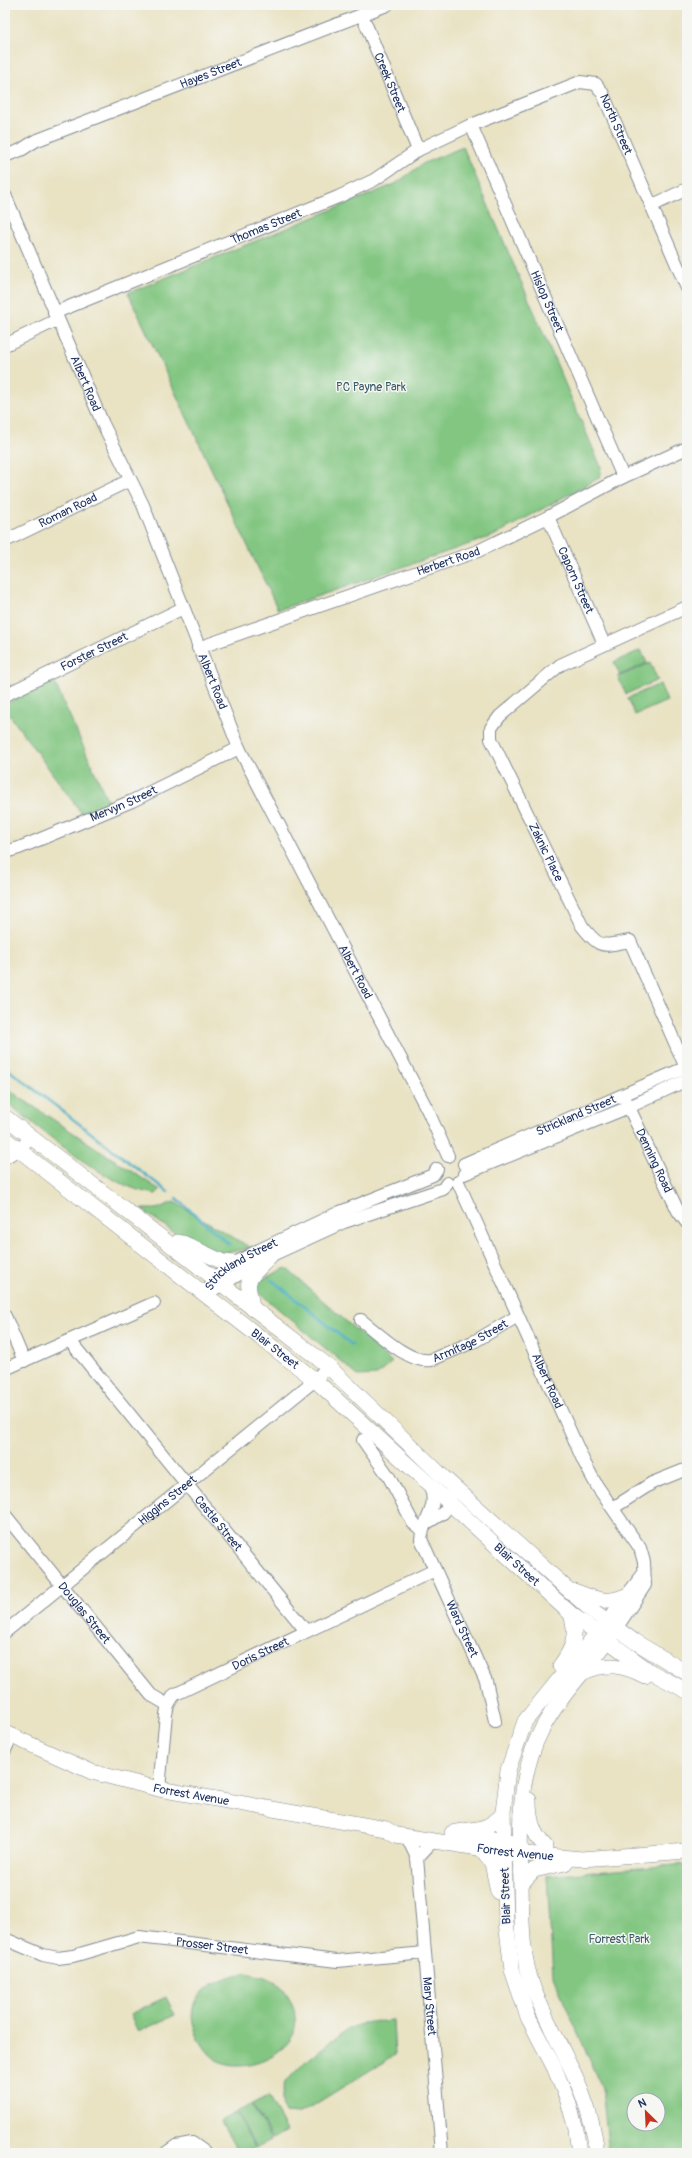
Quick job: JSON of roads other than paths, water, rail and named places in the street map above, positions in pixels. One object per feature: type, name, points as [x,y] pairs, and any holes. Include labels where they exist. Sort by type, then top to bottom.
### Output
[{"type":"main road","name":"Blair Street","points":[[5,1117],[328,1366],[442,1476],[564,1587],[611,1625],[687,1673]]},
{"type":"main road","name":"Blair Street","points":[[5,1139],[315,1380],[571,1614],[602,1638]]},
{"type":"main road","points":[[167,1242],[183,1243],[223,1262],[234,1263]]},
{"type":"main road","points":[[253,1309],[247,1286],[250,1279],[270,1256]]},
{"type":"main road","points":[[564,1587],[600,1601],[613,1601],[625,1596]]},
{"type":"main road","points":[[525,1721],[569,1654],[575,1627],[571,1614]]},
{"type":"main road","name":"Albert Road","points":[[602,1638],[611,1625]]},
{"type":"main road","name":"Blair Street","points":[[597,2153],[591,2120],[583,2092],[547,2019],[526,1965],[522,1937],[520,1812],[523,1782],[532,1751],[543,1727],[564,1696],[583,1673],[602,1638]]},
{"type":"main road","name":"Blair Street","points":[[579,2153],[576,2129],[568,2101],[554,2067],[528,2017],[519,1992],[509,1955],[505,1903],[503,1814],[504,1792],[508,1770],[525,1721],[602,1638]]},
{"type":"main road","points":[[602,1638],[651,1672],[687,1690]]},
{"type":"main road","points":[[583,1673],[598,1666],[631,1669],[675,1692],[687,1696]]},
{"type":"main road","name":"Forrest Avenue","points":[[8,1734],[92,1772],[158,1789],[386,1829],[396,1835],[481,1848],[504,1846]]},
{"type":"main road","points":[[523,1782],[529,1793],[531,1823],[535,1834],[545,1846]]},
{"type":"main road","points":[[452,1833],[481,1829],[494,1823],[503,1814]]},
{"type":"main road","name":"Forrest Avenue","points":[[386,1829],[397,1825],[452,1833],[504,1846],[582,1860],[687,1851]]},
{"type":"main road","name":"Forrest Avenue","points":[[520,1848],[545,1846],[622,1856]]},
{"type":"main road","points":[[481,1848],[492,1863],[496,1890],[505,1903]]},
{"type":"main road","points":[[521,1884],[534,1870],[582,1860]]},
{"type":"street","name":"Hayes Street","points":[[5,156],[21,150],[35,141],[387,5]]},
{"type":"street","name":"Creek Street","points":[[362,15],[418,150]]},
{"type":"street","name":"North Street","points":[[471,125],[580,82],[596,84],[604,94],[687,288]]},
{"type":"street","name":"Thomas Street","points":[[5,345],[56,316],[338,197],[374,180],[418,150],[471,125]]},
{"type":"street","name":"Hislop Street","points":[[471,125],[623,477]]},
{"type":"street","name":"Hayes Street","points":[[5,148],[21,142],[35,141]]},
{"type":"street","points":[[651,206],[687,190]]},
{"type":"street","name":"Albert Road","points":[[5,195],[113,447],[143,505],[198,648],[239,748],[428,1111],[448,1156]]},
{"type":"street","name":"Herbert Road","points":[[198,648],[478,551],[548,517],[623,477],[687,448]]},
{"type":"street","name":"Roman Road","points":[[5,541],[130,480]]},
{"type":"street","name":"Caporn Street","points":[[548,517],[604,644]]},
{"type":"street","points":[[604,644],[687,607]]},
{"type":"street","name":"Forster Street","points":[[5,695],[183,608]]},
{"type":"street","name":"Zaknic Place","points":[[604,644],[560,665],[500,716],[491,728],[491,739],[582,926],[594,942],[605,945],[630,941],[687,1068]]},
{"type":"street","name":"Mervyn Street","points":[[5,852],[19,848],[132,801],[239,748]]},
{"type":"street","name":"Strickland Street","points":[[627,1101],[687,1068]]},
{"type":"street","name":"Strickland Street","points":[[219,1282],[270,1256],[344,1222],[444,1189],[458,1176],[627,1101],[687,1080]]},
{"type":"street","name":"Denning Road","points":[[627,1101],[678,1211],[687,1223]]},
{"type":"street","points":[[5,1157],[20,1150],[30,1137]]},
{"type":"street","points":[[448,1156],[458,1157],[458,1176]]},
{"type":"street","name":"Strickland Street","points":[[205,1294],[219,1282],[234,1263],[340,1212],[434,1175],[439,1162],[448,1156]]},
{"type":"street","name":"Albert Road","points":[[437,1169],[439,1176],[458,1176],[518,1316],[584,1462],[640,1548],[645,1586],[611,1625]]},
{"type":"street","points":[[5,1369],[154,1303]]},
{"type":"street","points":[[5,1316],[24,1361]]},
{"type":"street","name":"Armitage Street","points":[[361,1320],[411,1357],[423,1361],[431,1360],[475,1340],[518,1316]]},
{"type":"street","name":"Castle Street","points":[[70,1341],[188,1483],[306,1631]]},
{"type":"street","name":"Higgins Street","points":[[5,1632],[315,1380],[328,1366]]},
{"type":"street","name":"Ward Street","points":[[363,1440],[389,1477],[413,1523],[423,1531],[435,1570],[486,1681],[495,1721]]},
{"type":"street","points":[[613,1508],[652,1483],[687,1469]]},
{"type":"street","points":[[423,1531],[443,1513],[450,1504],[451,1496],[442,1476]]},
{"type":"street","points":[[423,1531],[432,1513],[434,1494],[430,1486]]},
{"type":"street","name":"Douglas Street","points":[[5,1515],[151,1695],[168,1705]]},
{"type":"street","name":"Doris Street","points":[[168,1705],[174,1695],[435,1570]]},
{"type":"street","name":"Albert Road","points":[[611,1625],[625,1596],[644,1573]]},
{"type":"street","points":[[158,1789],[168,1705]]},
{"type":"street","points":[[5,1750],[8,1734]]},
{"type":"street","name":"Mary Street","points":[[407,1836],[418,1858],[439,2151]]},
{"type":"street","points":[[418,1858],[429,1845],[436,1841]]},
{"type":"street","name":"Prosser Street","points":[[5,1938],[43,1955],[58,1958],[73,1956],[139,1937],[337,1961],[425,1953]]},
{"type":"street","points":[[166,2153],[176,2146],[192,2143],[206,2153]]},
{"type":"waterway","points":[[5,1067],[168,1192]]},
{"type":"waterway","points":[[176,1198],[229,1244]]},
{"type":"waterway","points":[[272,1280],[352,1345]]},
{"type":"park label","name":"PC Payne Park","points":[[371,387]]},
{"type":"park label","name":"Forrest Park","points":[[619,1939]]}]
